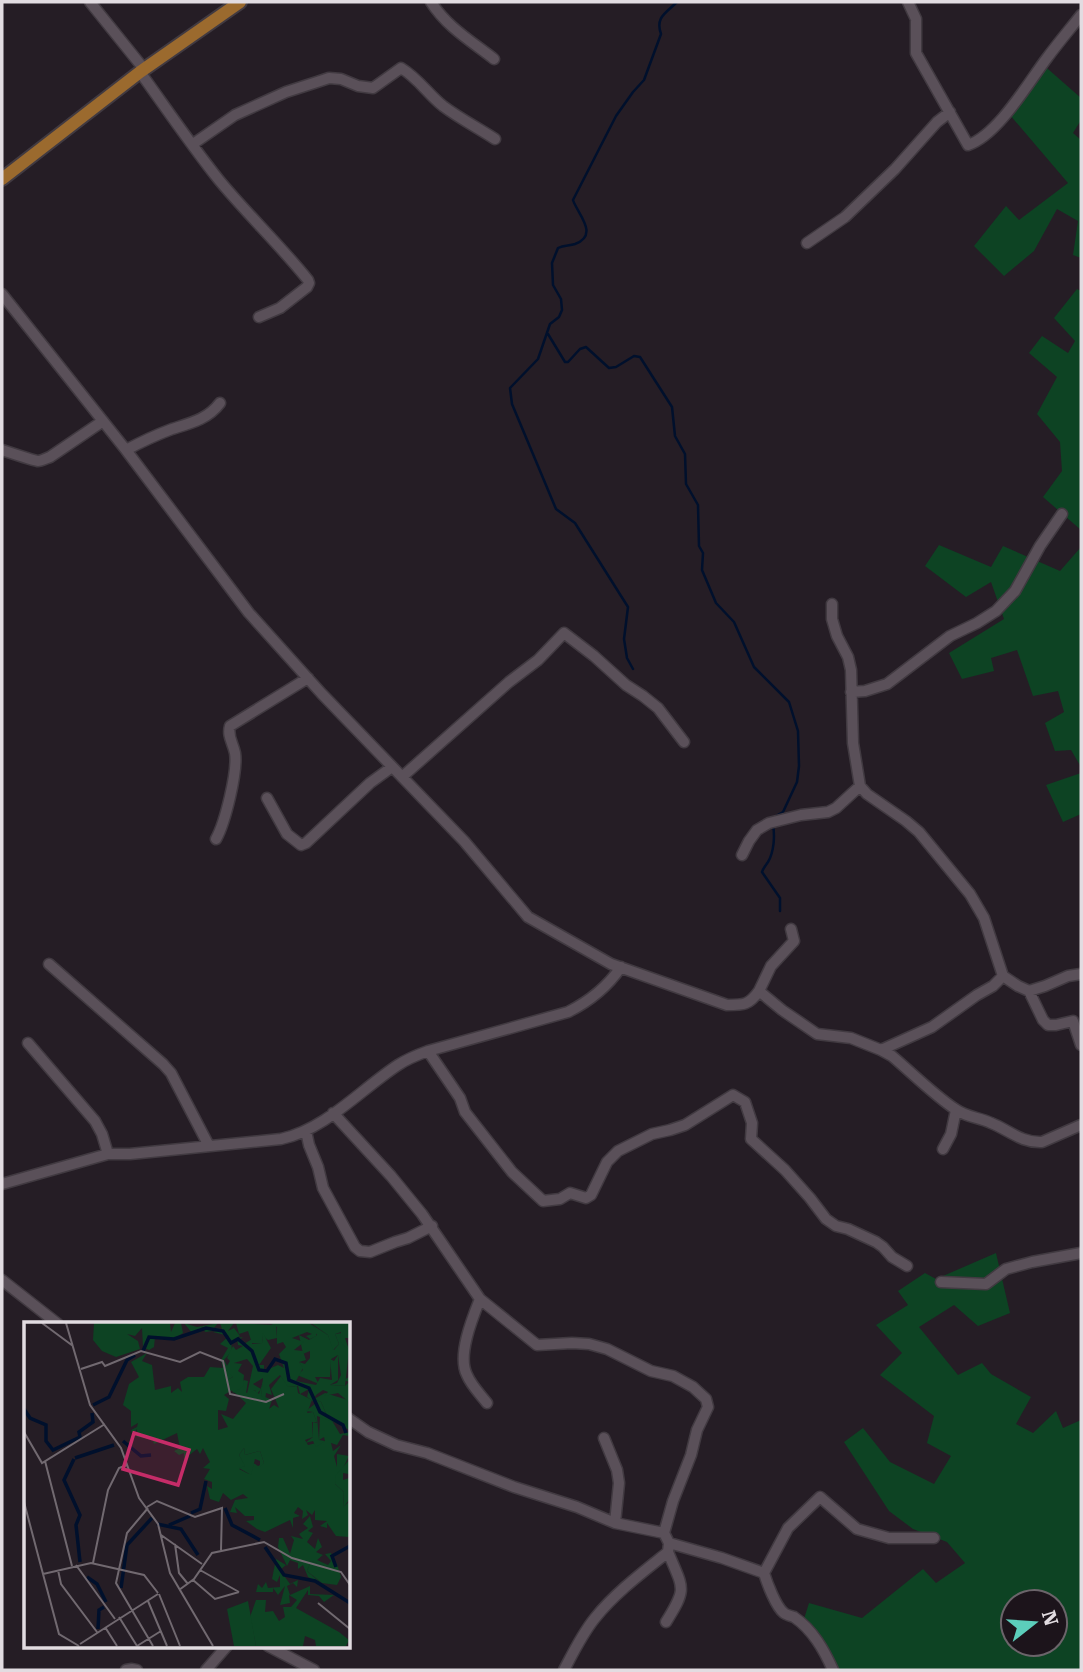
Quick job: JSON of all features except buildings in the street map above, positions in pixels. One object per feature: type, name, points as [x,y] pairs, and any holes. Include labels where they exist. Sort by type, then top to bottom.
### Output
[{"type":"main road","points":[[2,179],[142,70],[240,2]]},
{"type":"street","points":[[90,2],[226,189],[308,279],[307,287],[280,308],[259,317]]},
{"type":"street","points":[[431,2],[447,23],[494,59]]},
{"type":"street","points":[[908,2],[916,19],[916,53],[968,145],[976,142],[1005,116],[1081,15]]},
{"type":"street","points":[[193,144],[235,115],[286,92],[330,78],[373,88],[401,68],[442,105],[495,139]]},
{"type":"street","points":[[807,243],[845,217],[895,169],[937,122],[950,112]]},
{"type":"street","points":[[2,294],[126,450],[249,613],[464,841],[528,917],[600,959],[727,1005],[741,1005],[752,1001],[771,965],[794,941],[791,929]]},
{"type":"street","points":[[126,450],[197,421],[210,414],[220,403]]},
{"type":"street","points":[[2,450],[41,461],[103,421]]},
{"type":"street","points":[[851,692],[887,684],[950,636],[996,611],[1014,591],[1040,545],[1062,514]]},
{"type":"street","points":[[832,604],[832,619],[851,670],[853,743],[860,786],[919,832],[970,894],[984,918],[1003,976],[1029,991],[1068,975],[1081,974]]},
{"type":"street","points":[[402,777],[509,682],[538,660],[564,634],[658,708],[684,742]]},
{"type":"street","points":[[216,839],[223,826],[223,816],[234,780],[235,753],[228,732],[230,726],[308,678]]},
{"type":"street","points":[[267,798],[287,834],[301,845],[370,783],[393,767]]},
{"type":"street","points":[[742,855],[757,830],[769,823],[828,812],[860,786]]},
{"type":"street","points":[[49,964],[171,1073],[209,1146]]},
{"type":"street","points":[[2,1184],[108,1154],[297,1136],[396,1067],[428,1051],[578,1007],[611,980],[621,967]]},
{"type":"street","points":[[881,1049],[932,1027],[993,986],[1003,976]]},
{"type":"street","points":[[759,991],[817,1034],[851,1038],[881,1049],[956,1110],[973,1119],[991,1123],[1017,1138],[1042,1142],[1081,1125]]},
{"type":"street","points":[[1029,991],[1039,1014],[1048,1025],[1073,1021],[1081,1045]]},
{"type":"street","points":[[29,1043],[95,1121],[108,1154]]},
{"type":"street","points":[[428,1051],[460,1098],[465,1112],[512,1172],[543,1201],[559,1199],[570,1193],[586,1198],[591,1195],[607,1162],[618,1151],[652,1134],[685,1125],[733,1095],[745,1102],[752,1123],[751,1139],[785,1170],[826,1219],[836,1226],[876,1242],[907,1266]]},
{"type":"street","points":[[943,1149],[951,1134],[956,1110]]},
{"type":"street","points":[[333,1113],[391,1176],[432,1226],[480,1299],[537,1345],[572,1343],[607,1349],[651,1371],[673,1376],[693,1387],[706,1399],[708,1407],[697,1430],[691,1455],[673,1501],[667,1543],[682,1587],[681,1595],[666,1622]]},
{"type":"street","points":[[306,1130],[323,1188],[355,1247],[360,1251],[370,1252],[432,1226]]},
{"type":"street","points":[[941,1282],[986,1284],[1006,1269],[1081,1253]]},
{"type":"street","points":[[2,1280],[55,1322]]},
{"type":"street","points":[[480,1299],[471,1321],[464,1362],[466,1374],[486,1403]]},
{"type":"street","points":[[350,1419],[368,1432],[396,1445],[426,1453],[514,1487],[577,1507],[667,1543],[764,1573],[783,1613],[810,1631],[822,1647],[833,1670]]},
{"type":"street","points":[[604,1438],[617,1470],[619,1483],[615,1523]]},
{"type":"street","points":[[764,1573],[788,1528],[820,1497],[858,1529],[889,1538],[934,1538]]},
{"type":"street","points":[[564,1670],[595,1618],[667,1543]]},
{"type":"street","points":[[206,1670],[225,1648]]},
{"type":"street","points":[[272,1648],[314,1670]]},
{"type":"street","points":[[126,1670],[137,1670]]},
{"type":"green space","points":[[1040,62],[1081,98],[1081,120],[1073,133],[1081,140],[1081,258],[1073,255],[1078,221],[1057,209],[1034,251],[1004,276],[974,246],[1006,206],[1019,220],[1068,183],[1004,108]]},
{"type":"green space","points":[[1077,289],[1081,291],[1081,530],[1043,497],[1062,471],[1060,442],[1037,414],[1057,377],[1029,353],[1042,336],[1068,353],[1075,341],[1054,318]]},
{"type":"green space","points":[[939,545],[991,567],[1003,546],[1060,571],[1081,547],[1081,767],[1071,750],[1055,751],[1045,723],[1064,712],[1058,691],[1033,696],[1017,650],[991,658],[994,671],[962,679],[949,653],[1004,619],[991,582],[966,597],[925,566]]},
{"type":"green space","points":[[1081,773],[1081,814],[1063,822],[1046,785]]},
{"type":"green space","points":[[996,1253],[1010,1313],[978,1326],[954,1305],[919,1327],[958,1375],[982,1363],[991,1374],[1031,1397],[1016,1424],[1033,1433],[1056,1411],[1063,1428],[1081,1420],[1081,1670],[835,1670],[820,1636],[803,1622],[809,1603],[862,1618],[923,1569],[936,1583],[965,1563],[947,1542],[913,1529],[889,1511],[844,1442],[863,1428],[890,1462],[934,1484],[951,1456],[927,1443],[934,1416],[880,1375],[902,1353],[876,1325],[908,1305],[898,1291],[925,1273],[936,1279]]},
{"type":"waterway","points":[[633,669],[627,658],[624,639],[628,607],[575,523],[556,509],[512,404],[510,388],[538,359],[550,324],[559,317],[562,310],[561,299],[553,285],[552,263],[558,248],[575,244],[586,235],[585,224],[573,200],[616,116],[644,80],[661,34],[659,23],[677,2]]},
{"type":"waterway","points":[[548,334],[565,362],[586,347],[609,368],[616,367],[634,356],[640,357],[672,407],[675,436],[685,454],[686,484],[698,505],[702,570],[716,603],[734,622],[754,667],[789,702],[798,731],[797,782],[783,812],[776,816]]},
{"type":"waterway","points":[[773,825],[773,849],[762,872],[780,898],[780,911]]}]
